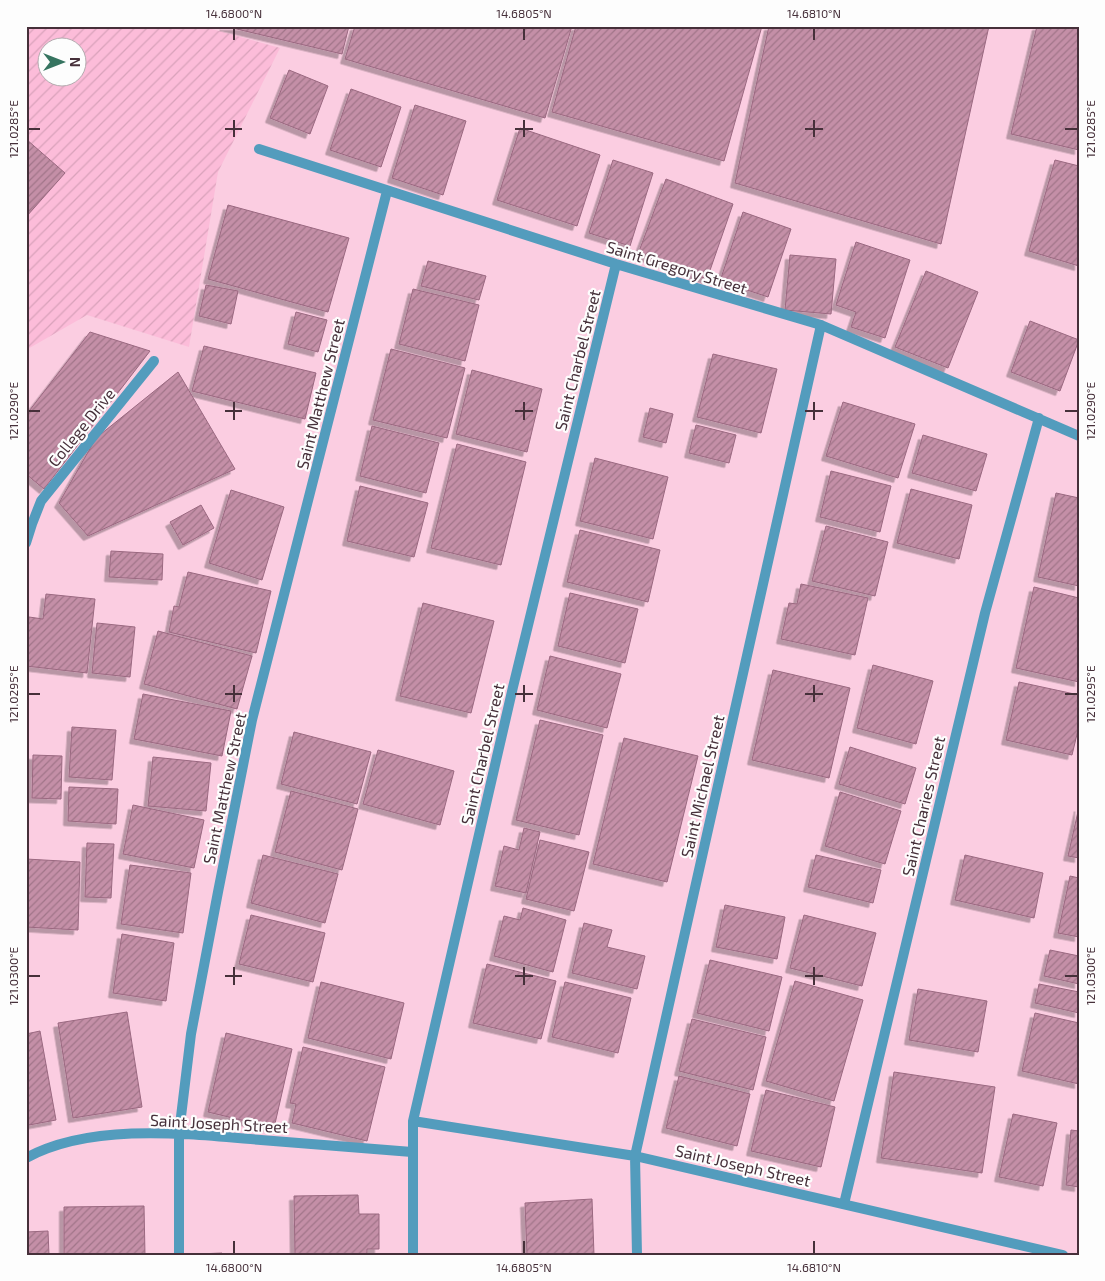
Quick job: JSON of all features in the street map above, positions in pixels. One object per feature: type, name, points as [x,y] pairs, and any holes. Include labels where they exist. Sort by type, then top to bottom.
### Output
[{"type":"street","name":"Saint Gregory Street","points":[[259,149],[616,264],[821,325],[1079,436]]},
{"type":"street","name":"Saint Matthew Street","points":[[179,1255],[179,1133],[191,1034],[252,720],[388,191]]},
{"type":"street","name":"Saint Charbel Street","points":[[413,1255],[413,1121],[513,687],[616,264]]},
{"type":"street","name":"Saint Michael Street","points":[[637,1255],[635,1156],[821,325]]},
{"type":"street","name":"College Drive","points":[[26,543],[41,501],[154,361]]},
{"type":"street","name":"Saint Charies Street","points":[[844,1204],[985,613],[1039,418]]},
{"type":"street","name":"Saint Joseph Street","points":[[413,1121],[635,1156],[1063,1255]]},
{"type":"street","name":"Saint Joseph Street","points":[[26,1158],[58,1145],[87,1138],[118,1134],[179,1133],[412,1152]]},
{"type":"shaded area","points":[[26,26],[201,26],[280,48],[218,172],[189,347],[87,315],[26,350]]},
{"type":"building","points":[[224,26],[349,26],[342,54]]},
{"type":"building","points":[[355,26],[572,26],[545,118],[345,59]]},
{"type":"building","points":[[576,26],[762,26],[724,161],[552,112]]},
{"type":"building","points":[[769,26],[989,26],[941,244],[735,183]]},
{"type":"building","points":[[1037,26],[1079,26],[1079,150],[1011,134]]},
{"type":"building","points":[[289,70],[328,86],[310,134],[270,118]]},
{"type":"building","points":[[351,89],[401,107],[381,167],[330,150]]},
{"type":"building","points":[[415,105],[466,121],[443,195],[392,178]]},
{"type":"building","points":[[520,128],[600,155],[577,226],[497,200]]},
{"type":"building","points":[[26,139],[65,173],[26,217]]},
{"type":"building","points":[[613,160],[653,173],[630,246],[589,233]]},
{"type":"building","points":[[1055,160],[1079,166],[1079,266],[1029,251]]},
{"type":"building","points":[[666,179],[733,204],[707,279],[638,254]]},
{"type":"building","points":[[228,205],[349,238],[328,312],[208,279]]},
{"type":"building","points":[[743,212],[791,229],[768,297],[720,281]]},
{"type":"building","points":[[856,242],[910,260],[885,338],[851,327],[856,312],[836,305]]},
{"type":"building","points":[[790,255],[836,259],[831,314],[785,310]]},
{"type":"building","points":[[428,261],[486,276],[479,300],[421,286]]},
{"type":"building","points":[[926,271],[978,292],[948,368],[895,347]]},
{"type":"building","points":[[206,285],[238,291],[231,324],[199,316]]},
{"type":"building","points":[[413,289],[479,305],[465,361],[399,344]]},
{"type":"building","points":[[296,312],[327,320],[318,352],[288,344]]},
{"type":"building","points":[[1030,321],[1079,340],[1060,391],[1011,372]]},
{"type":"building","points":[[90,332],[150,351],[44,489],[26,474],[26,415]]},
{"type":"building","points":[[204,346],[316,373],[305,419],[192,391]]},
{"type":"building","points":[[391,349],[465,368],[447,438],[373,420]]},
{"type":"building","points":[[713,354],[777,369],[761,433],[697,417]]},
{"type":"building","points":[[472,370],[542,389],[527,452],[456,434]]},
{"type":"building","points":[[178,372],[235,469],[88,536],[59,503],[96,438]]},
{"type":"building","points":[[843,402],[915,424],[898,478],[826,456]]},
{"type":"building","points":[[650,408],[673,414],[666,443],[643,437]]},
{"type":"building","points":[[696,425],[736,435],[729,463],[689,453]]},
{"type":"building","points":[[372,426],[439,443],[426,493],[360,476]]},
{"type":"building","points":[[923,435],[987,454],[976,491],[912,473]]},
{"type":"building","points":[[457,444],[526,462],[501,565],[431,548]]},
{"type":"building","points":[[595,458],[668,477],[653,539],[580,521]]},
{"type":"building","points":[[831,471],[891,486],[880,532],[820,517]]},
{"type":"building","points":[[360,486],[428,503],[414,557],[347,541]]},
{"type":"building","points":[[911,489],[972,505],[959,559],[897,543]]},
{"type":"building","points":[[231,490],[284,507],[262,580],[209,563]]},
{"type":"building","points":[[1056,493],[1079,498],[1079,586],[1038,577]]},
{"type":"building","points":[[201,505],[214,528],[183,545],[170,522]]},
{"type":"building","points":[[826,526],[888,542],[875,596],[812,581]]},
{"type":"building","points":[[580,530],[660,550],[648,602],[567,582]]},
{"type":"building","points":[[111,551],[163,554],[162,580],[109,577]]},
{"type":"building","points":[[188,572],[271,591],[256,653],[169,632],[174,606],[179,607]]},
{"type":"building","points":[[801,584],[868,598],[855,655],[781,639],[789,603],[797,604]]},
{"type":"building","points":[[1034,587],[1079,598],[1079,682],[1016,668]]},
{"type":"building","points":[[570,593],[638,609],[625,663],[558,646]]},
{"type":"building","points":[[46,594],[95,599],[87,673],[26,666],[26,641],[29,617],[43,619]]},
{"type":"building","points":[[423,603],[494,621],[471,713],[400,696]]},
{"type":"building","points":[[97,623],[135,627],[130,677],[92,673]]},
{"type":"building","points":[[158,631],[252,656],[237,709],[144,684]]},
{"type":"building","points":[[550,656],[621,674],[607,728],[537,710]]},
{"type":"building","points":[[873,665],[933,681],[916,744],[857,728]]},
{"type":"building","points":[[773,670],[850,688],[829,778],[752,760]]},
{"type":"building","points":[[1019,682],[1079,695],[1079,726],[1072,755],[1006,740]]},
{"type":"building","points":[[143,694],[231,711],[222,756],[134,739]]},
{"type":"building","points":[[540,720],[603,735],[579,835],[516,820]]},
{"type":"building","points":[[72,727],[116,730],[112,780],[69,777]]},
{"type":"building","points":[[294,732],[371,752],[357,804],[281,784]]},
{"type":"building","points":[[624,738],[698,756],[667,882],[593,864]]},
{"type":"building","points":[[850,747],[916,768],[905,804],[839,784]]},
{"type":"building","points":[[378,750],[454,771],[440,825],[363,804]]},
{"type":"building","points":[[33,755],[62,756],[61,799],[32,798]]},
{"type":"building","points":[[153,757],[211,763],[206,811],[148,806]]},
{"type":"building","points":[[69,787],[118,789],[116,824],[68,821]]},
{"type":"building","points":[[291,791],[358,809],[342,870],[275,852]]},
{"type":"building","points":[[840,792],[901,811],[885,864],[825,846]]},
{"type":"building","points":[[133,805],[204,820],[194,868],[123,854]]},
{"type":"building","points":[[1079,807],[1079,858],[1068,856]]},
{"type":"building","points":[[524,828],[540,832],[526,893],[495,886],[504,846],[519,850]]},
{"type":"building","points":[[540,840],[589,852],[574,911],[526,899]]},
{"type":"building","points":[[87,843],[114,844],[111,898],[85,897]]},
{"type":"building","points":[[263,855],[338,874],[325,923],[251,903]]},
{"type":"building","points":[[816,855],[881,870],[873,903],[808,887]]},
{"type":"building","points":[[965,855],[1043,873],[1034,918],[955,900]]},
{"type":"building","points":[[26,859],[80,862],[78,930],[26,927]]},
{"type":"building","points":[[130,865],[191,873],[183,933],[121,924]]},
{"type":"building","points":[[1070,876],[1079,878],[1079,937],[1058,933]]},
{"type":"building","points":[[725,905],[785,917],[777,959],[716,947]]},
{"type":"building","points":[[523,908],[566,920],[553,972],[494,956],[504,916],[520,920]]},
{"type":"building","points":[[251,915],[325,933],[313,982],[239,964]]},
{"type":"building","points":[[804,915],[876,933],[862,986],[790,968]]},
{"type":"building","points":[[584,923],[612,930],[607,947],[645,956],[637,989],[572,973]]},
{"type":"building","points":[[122,934],[174,943],[166,1001],[113,993]]},
{"type":"building","points":[[1050,950],[1079,956],[1079,984],[1044,976]]},
{"type":"building","points":[[710,960],[782,977],[769,1031],[697,1013]]},
{"type":"building","points":[[487,964],[556,981],[541,1039],[473,1023]]},
{"type":"building","points":[[795,981],[863,1000],[834,1101],[766,1081]]},
{"type":"building","points":[[321,982],[404,1003],[391,1059],[308,1038]]},
{"type":"building","points":[[565,982],[631,998],[618,1053],[552,1037]]},
{"type":"building","points":[[1039,984],[1079,992],[1079,1013],[1035,1003]]},
{"type":"building","points":[[918,989],[987,1001],[978,1052],[909,1040]]},
{"type":"building","points":[[127,1012],[142,1107],[73,1118],[58,1023]]},
{"type":"building","points":[[1035,1013],[1079,1023],[1079,1084],[1022,1071]]},
{"type":"building","points":[[692,1019],[766,1037],[753,1090],[679,1071]]},
{"type":"building","points":[[40,1031],[56,1120],[29,1125],[26,1121],[26,1034]]},
{"type":"building","points":[[226,1033],[292,1049],[274,1128],[208,1112]]},
{"type":"building","points":[[303,1047],[385,1067],[367,1141],[292,1123],[296,1104],[290,1103]]},
{"type":"building","points":[[894,1072],[995,1087],[982,1173],[881,1158]]},
{"type":"building","points":[[679,1076],[750,1094],[737,1146],[666,1128]]},
{"type":"building","points":[[766,1090],[835,1107],[821,1167],[751,1151]]},
{"type":"building","points":[[1013,1114],[1057,1123],[1043,1186],[999,1177]]},
{"type":"building","points":[[1071,1130],[1079,1131],[1079,1187],[1066,1185]]},
{"type":"building","points":[[358,1195],[359,1214],[379,1214],[379,1249],[367,1249],[367,1255],[295,1255],[294,1196]]},
{"type":"building","points":[[592,1199],[594,1255],[527,1255],[525,1203]]},
{"type":"building","points":[[144,1206],[145,1255],[64,1255],[64,1207]]},
{"type":"building","points":[[48,1231],[49,1255],[26,1255],[26,1232]]},
{"type":"building","points":[[222,1253],[222,1255],[197,1255],[197,1254]]}]
